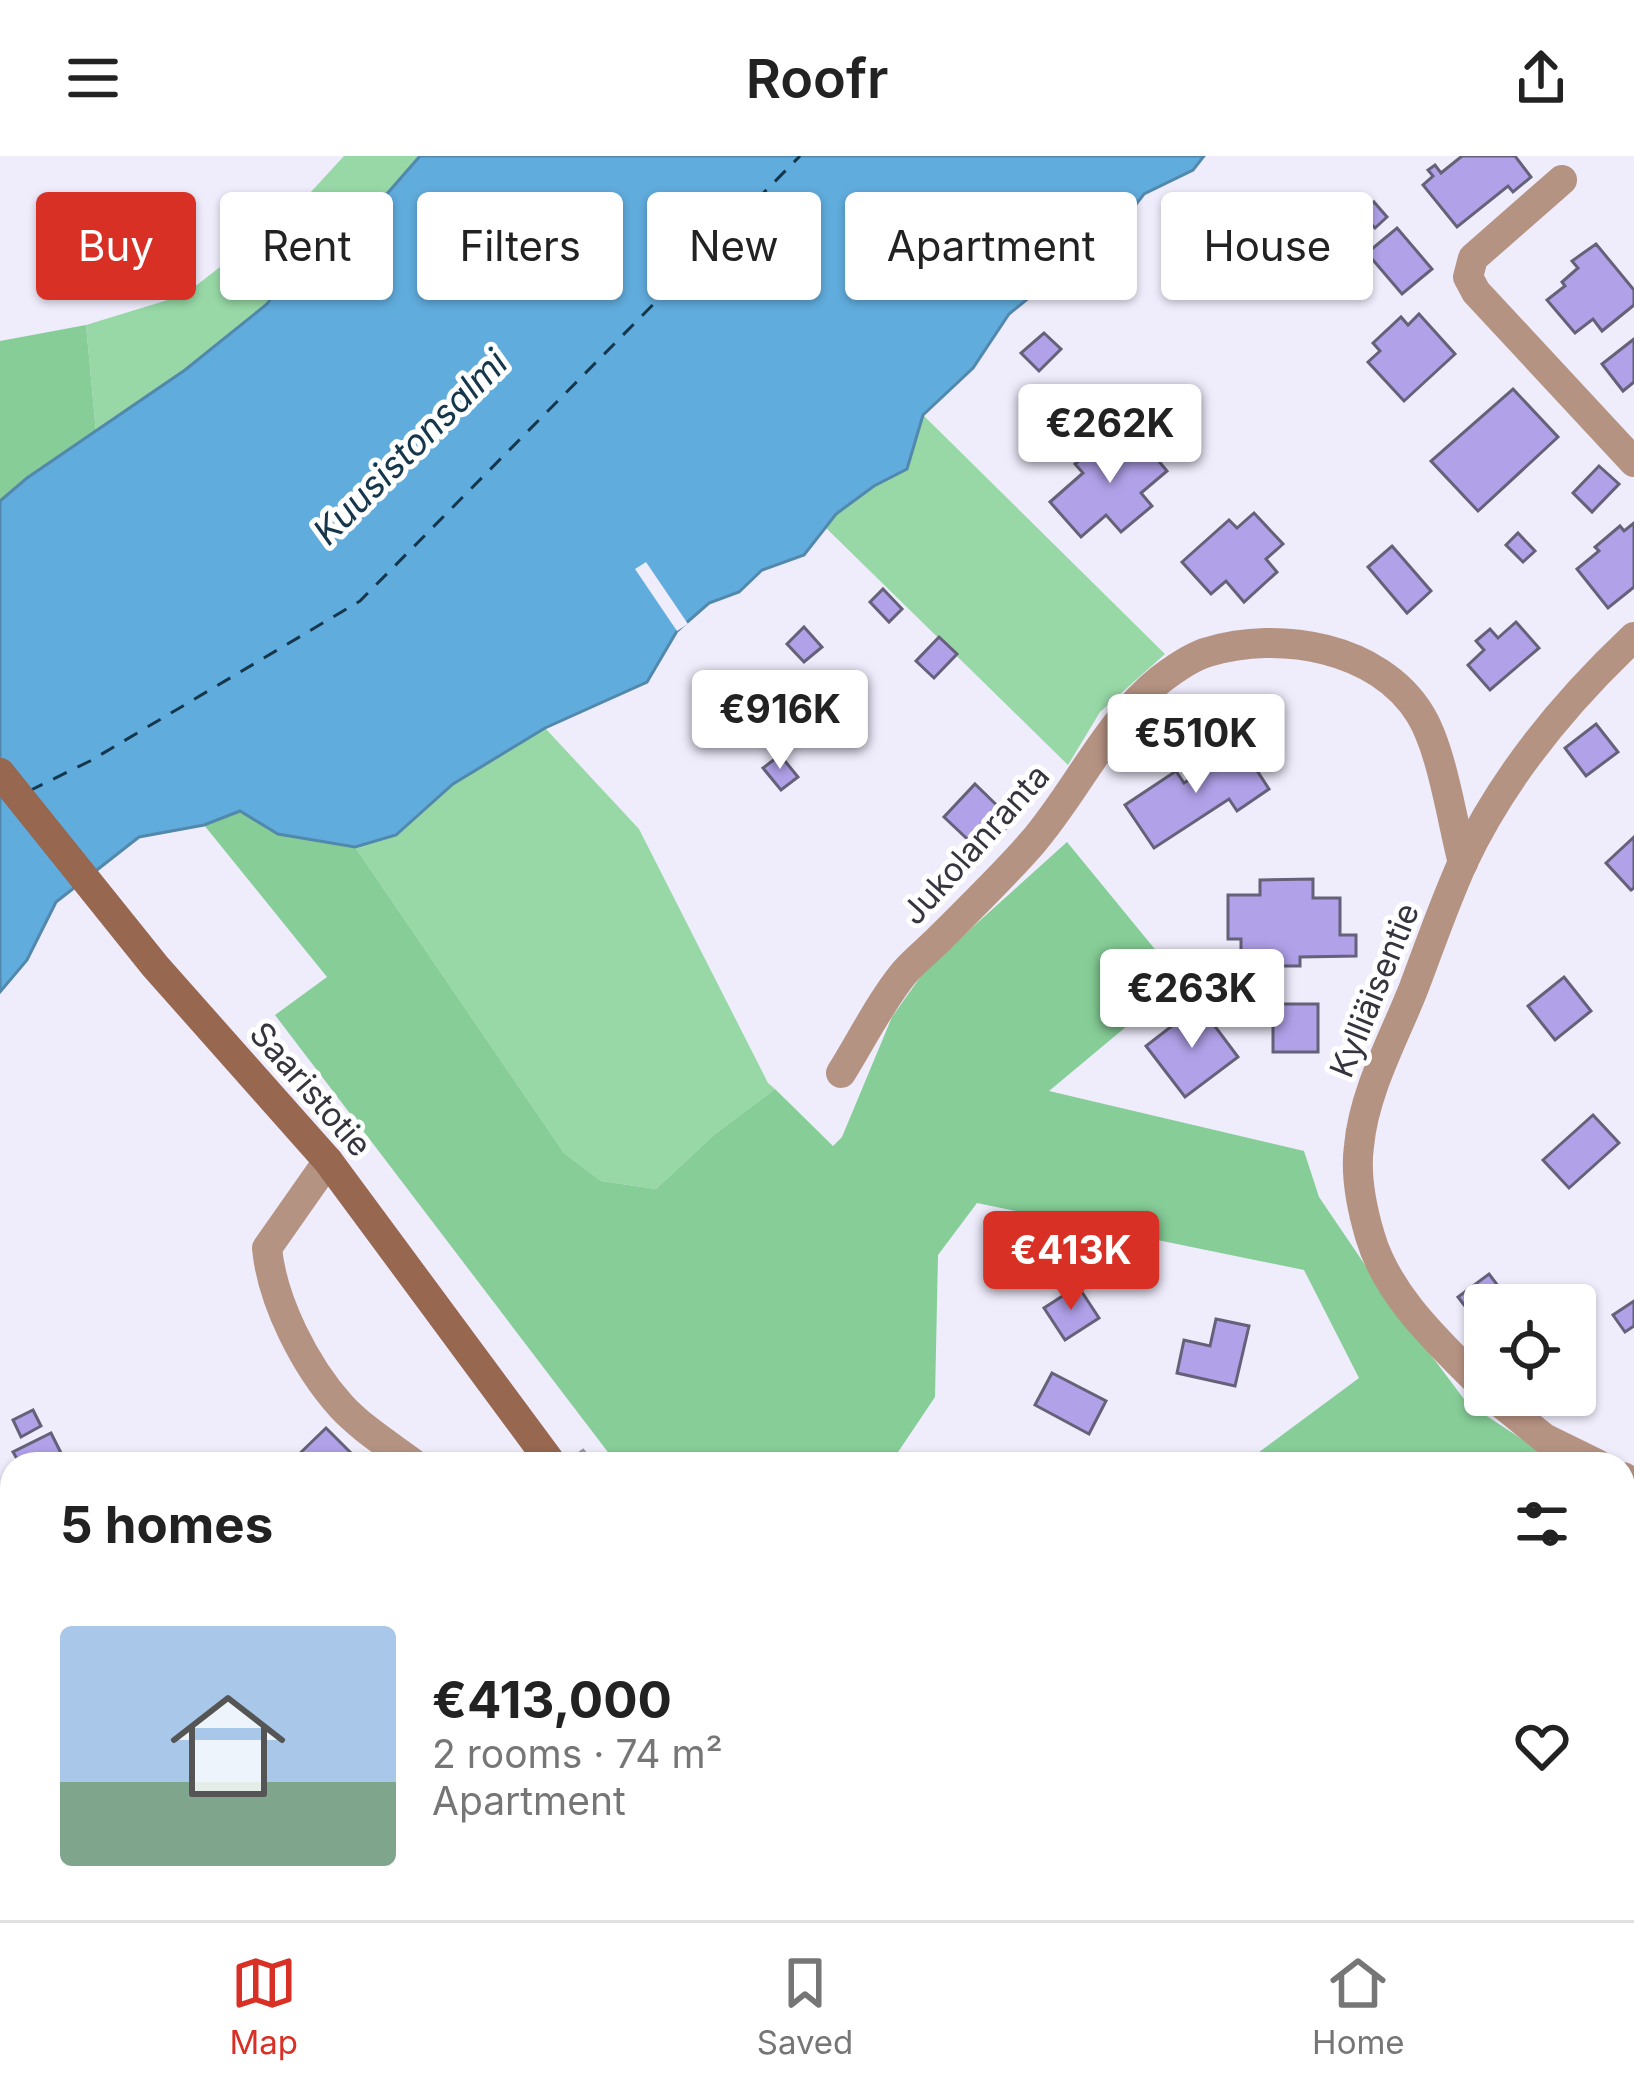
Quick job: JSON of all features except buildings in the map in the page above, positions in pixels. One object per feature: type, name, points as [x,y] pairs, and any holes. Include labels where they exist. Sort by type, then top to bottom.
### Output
[{"type":"main road","name":"Saaristotie","points":[[0,773],[155,966],[328,1160],[543,1452]]},
{"type":"street","points":[[1562,180],[1472,258],[1468,277],[1475,292],[1634,462]]},
{"type":"street","name":"Kylliäisentie","points":[[1464,1368],[1429,1332],[1387,1272],[1372,1241],[1361,1197],[1358,1148],[1369,1098],[1463,862],[1492,809],[1558,716],[1634,638]]},
{"type":"street","name":"Jukolanranta","points":[[842,1073],[904,974],[1032,844],[1130,710],[1161,680],[1205,652],[1261,643],[1311,646],[1360,660],[1394,684],[1421,715],[1439,764],[1463,862]]},
{"type":"street","points":[[328,1160],[267,1248],[270,1275],[305,1358],[342,1408],[399,1452]]},
{"type":"street","name":"Kylliäisentie","points":[[1517,1416],[1544,1438],[1573,1452]]},
{"type":"green space","points":[[344,156],[420,156],[388,192],[311,192]]},
{"type":"green space","points":[[220,267],[220,300],[270,300],[185,370],[96,432],[86,325],[168,300],[196,300],[196,286]]},
{"type":"green space","points":[[86,325],[96,432],[0,501],[0,341]]},
{"type":"green space","points":[[923,415],[1165,654],[1100,712],[1068,765],[825,527],[852,501],[906,469]]},
{"type":"green space","points":[[545,728],[639,829],[775,1089],[715,1134],[656,1189],[601,1181],[564,1153],[355,847],[396,835],[453,784]]},
{"type":"green space","points":[[240,811],[278,834],[355,847],[564,1153],[601,1181],[656,1189],[715,1134],[775,1089],[833,1146],[842,1137],[892,1017],[926,969],[1067,842],[1181,981],[1049,1091],[1304,1151],[1319,1197],[1464,1399],[1464,1416],[1487,1416],[1542,1452],[1259,1452],[1359,1378],[1304,1270],[977,1203],[938,1255],[935,1397],[898,1452],[608,1452],[275,1015],[327,977],[204,825]]},
{"type":"water","name":"Kuusistonsalmi","points":[[420,156],[1204,156],[1193,170],[1144,194],[1137,203],[1137,192],[845,192],[845,300],[1026,300],[1009,314],[973,368],[923,415],[907,469],[836,514],[804,555],[762,570],[739,592],[709,603],[677,631],[647,682],[545,728],[453,784],[396,835],[355,847],[278,834],[240,811],[204,825],[139,837],[56,902],[27,960],[0,992],[0,501],[185,370],[270,300],[393,300],[393,192],[388,192]]},
{"type":"pier","points":[[646,562],[688,624],[677,631],[635,569]]},
{"type":"ferry route","points":[[29,791],[90,761],[360,601],[800,156]]}]
